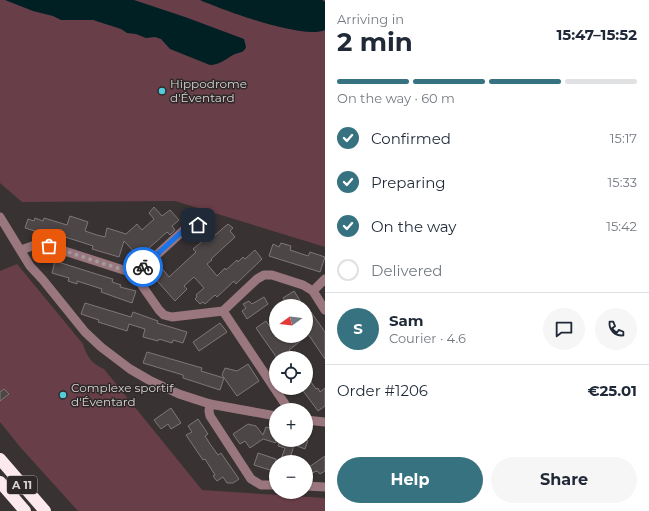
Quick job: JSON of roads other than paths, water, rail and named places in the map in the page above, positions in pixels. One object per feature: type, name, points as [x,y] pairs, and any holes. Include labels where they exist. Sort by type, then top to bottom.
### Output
[{"type":"highway","name":"A 11","points":[[0,459],[45,511]]},
{"type":"highway","name":"A 11","points":[[0,482],[24,511]]},
{"type":"street","points":[[0,217],[30,266],[80,326],[101,347],[130,369],[179,394],[210,404],[269,415]]},
{"type":"street","points":[[136,274],[185,229],[193,225],[198,225]]},
{"type":"street","points":[[21,250],[35,245],[49,246],[136,274],[159,310],[164,315],[172,317],[223,311],[257,278],[264,275],[272,275],[303,285],[313,291],[325,310]]},
{"type":"street","points":[[313,291],[325,280]]},
{"type":"street","points":[[223,311],[285,403]]},
{"type":"street","points":[[210,404],[210,416],[251,479],[261,485],[269,485]]},
{"type":"street","points":[[313,421],[325,422]]},
{"type":"street","points":[[313,486],[325,487]]},
{"type":"water","points":[[5,0],[134,0],[244,39],[246,47],[243,51],[219,63],[210,65],[170,49],[161,39],[155,37],[146,38],[136,34],[127,33],[121,29],[93,20],[61,20]]},
{"type":"water","points":[[200,0],[322,0],[325,2],[325,30],[314,32],[282,28],[244,17]]},
{"type":"place","name":"Hippodrome d'Éventard","points":[[162,91]]},
{"type":"place","name":"Complexe sportif d'Éventard","points":[[63,395]]}]
